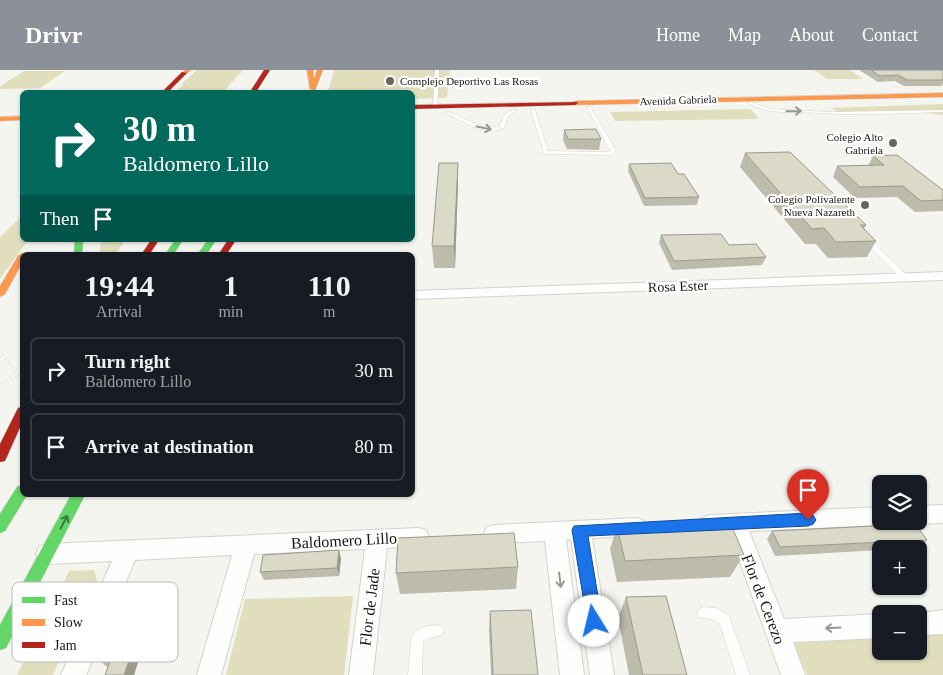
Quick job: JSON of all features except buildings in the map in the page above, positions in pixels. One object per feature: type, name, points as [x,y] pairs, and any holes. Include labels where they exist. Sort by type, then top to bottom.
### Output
[{"type":"main road","points":[[254,90],[267,70]]},
{"type":"main road","points":[[310,70],[312,90]]},
{"type":"main road","points":[[312,90],[320,70]]},
{"type":"main road","points":[[167,90],[186,71]]},
{"type":"main road","name":"Avenida Gabriela","points":[[415,112],[751,103],[823,103],[943,94]]},
{"type":"main road","name":"Avenida Gabriela","points":[[415,107],[943,100]]},
{"type":"main road","points":[[0,119],[20,118]]},
{"type":"main road","points":[[0,294],[20,261]]},
{"type":"main road","points":[[0,457],[20,415]]},
{"type":"main road","points":[[0,470],[20,440]]},
{"type":"main road","points":[[0,528],[20,495]]},
{"type":"main road","points":[[32,582],[77,497]]},
{"type":"main road","points":[[0,642],[12,620]]},
{"type":"street","name":"Rosa Ester","points":[[415,295],[943,276]]},
{"type":"street","points":[[687,525],[872,516]]},
{"type":"street","name":"Flor de Cerezo","points":[[736,523],[793,675]]},
{"type":"street","points":[[475,535],[658,526]]},
{"type":"street","points":[[580,530],[602,675]]},
{"type":"street","points":[[554,531],[572,675]]},
{"type":"street","name":"Baldomero Lillo","points":[[47,554],[436,536]]},
{"type":"street","name":"Flor de Jade","points":[[361,675],[377,539]]},
{"type":"street","points":[[209,675],[246,545]]},
{"type":"street","points":[[114,582],[128,550]]},
{"type":"street","points":[[927,623],[943,622]]},
{"type":"street","points":[[776,631],[872,626]]},
{"type":"street","points":[[73,675],[79,662]]},
{"type":"lane","points":[[435,107],[437,70]]},
{"type":"lane","points":[[823,103],[832,113],[943,111]]},
{"type":"lane","points":[[533,110],[546,153],[610,154],[614,150],[589,108]]},
{"type":"lane","points":[[446,112],[464,118],[480,129],[488,130],[502,127],[504,119],[515,110]]},
{"type":"lane","points":[[857,230],[905,278]]},
{"type":"lane","points":[[703,613],[716,614],[725,620],[742,675]]},
{"type":"lane","points":[[415,675],[417,639],[423,633],[438,631]]},
{"type":"path","points":[[0,350],[20,375]]},
{"type":"path","points":[[0,385],[20,376]]},
{"type":"shaded area","points":[[197,70],[243,70],[225,90],[177,90],[184,84],[181,84]]},
{"type":"shaded area","name":"Complejo Deportivo Las Rosas","points":[[334,70],[450,70],[447,98],[415,99],[415,90],[329,90]]},
{"type":"shaded area","points":[[814,70],[850,70],[863,79],[827,79]]},
{"type":"shaded area","points":[[24,71],[65,71],[40,88],[0,89],[0,86]]},
{"type":"shaded area","points":[[943,104],[943,115],[923,113],[841,114],[832,108]]},
{"type":"shaded area","points":[[751,109],[759,119],[615,121],[610,112]]},
{"type":"shaded area","points":[[20,218],[20,242],[27,242],[0,279],[0,237]]},
{"type":"shaded area","points":[[101,242],[124,242],[117,252],[100,252]]},
{"type":"shaded area","points":[[94,570],[97,581],[64,582],[69,571]]},
{"type":"shaded area","points":[[353,596],[344,675],[226,675],[245,599]]},
{"type":"shaded area","points":[[943,631],[943,675],[807,675],[790,636],[872,633],[872,660],[927,660],[927,632]]},
{"type":"shaded area","points":[[24,662],[59,662],[53,675],[17,675]]},
{"type":"traffic: fast","points":[[78,252],[79,242]]},
{"type":"traffic: fast","points":[[171,252],[178,242]]},
{"type":"traffic: fast","points":[[203,252],[211,242]]},
{"type":"traffic: fast","points":[[0,527],[20,494]]},
{"type":"traffic: fast","points":[[32,582],[77,497]]},
{"type":"traffic: fast","points":[[0,642],[12,619]]},
{"type":"traffic: slow","points":[[184,73],[188,70]]},
{"type":"traffic: slow","points":[[310,70],[313,89]]},
{"type":"traffic: slow","points":[[313,89],[320,70]]},
{"type":"traffic: slow","points":[[575,103],[943,95]]},
{"type":"traffic: slow","points":[[0,119],[20,118]]},
{"type":"traffic: slow","points":[[0,294],[20,259]]},
{"type":"traffic: jam","points":[[254,90],[267,70]]},
{"type":"traffic: jam","points":[[167,90],[184,73]]},
{"type":"traffic: jam","points":[[415,107],[575,103]]},
{"type":"traffic: jam","points":[[147,252],[154,242]]},
{"type":"traffic: jam","points":[[224,252],[231,242]]},
{"type":"traffic: jam","points":[[0,457],[20,415]]},
{"type":"place","name":"Complejo Deportivo Las Rosas","points":[[390,81]]},
{"type":"place","name":"Colegio Alto Gabriela","points":[[893,143]]},
{"type":"place","name":"Colegio Polivalente Nueva Nazareth","points":[[865,205]]},
{"type":"route","points":[[594,621],[580,530],[808,520]]}]
